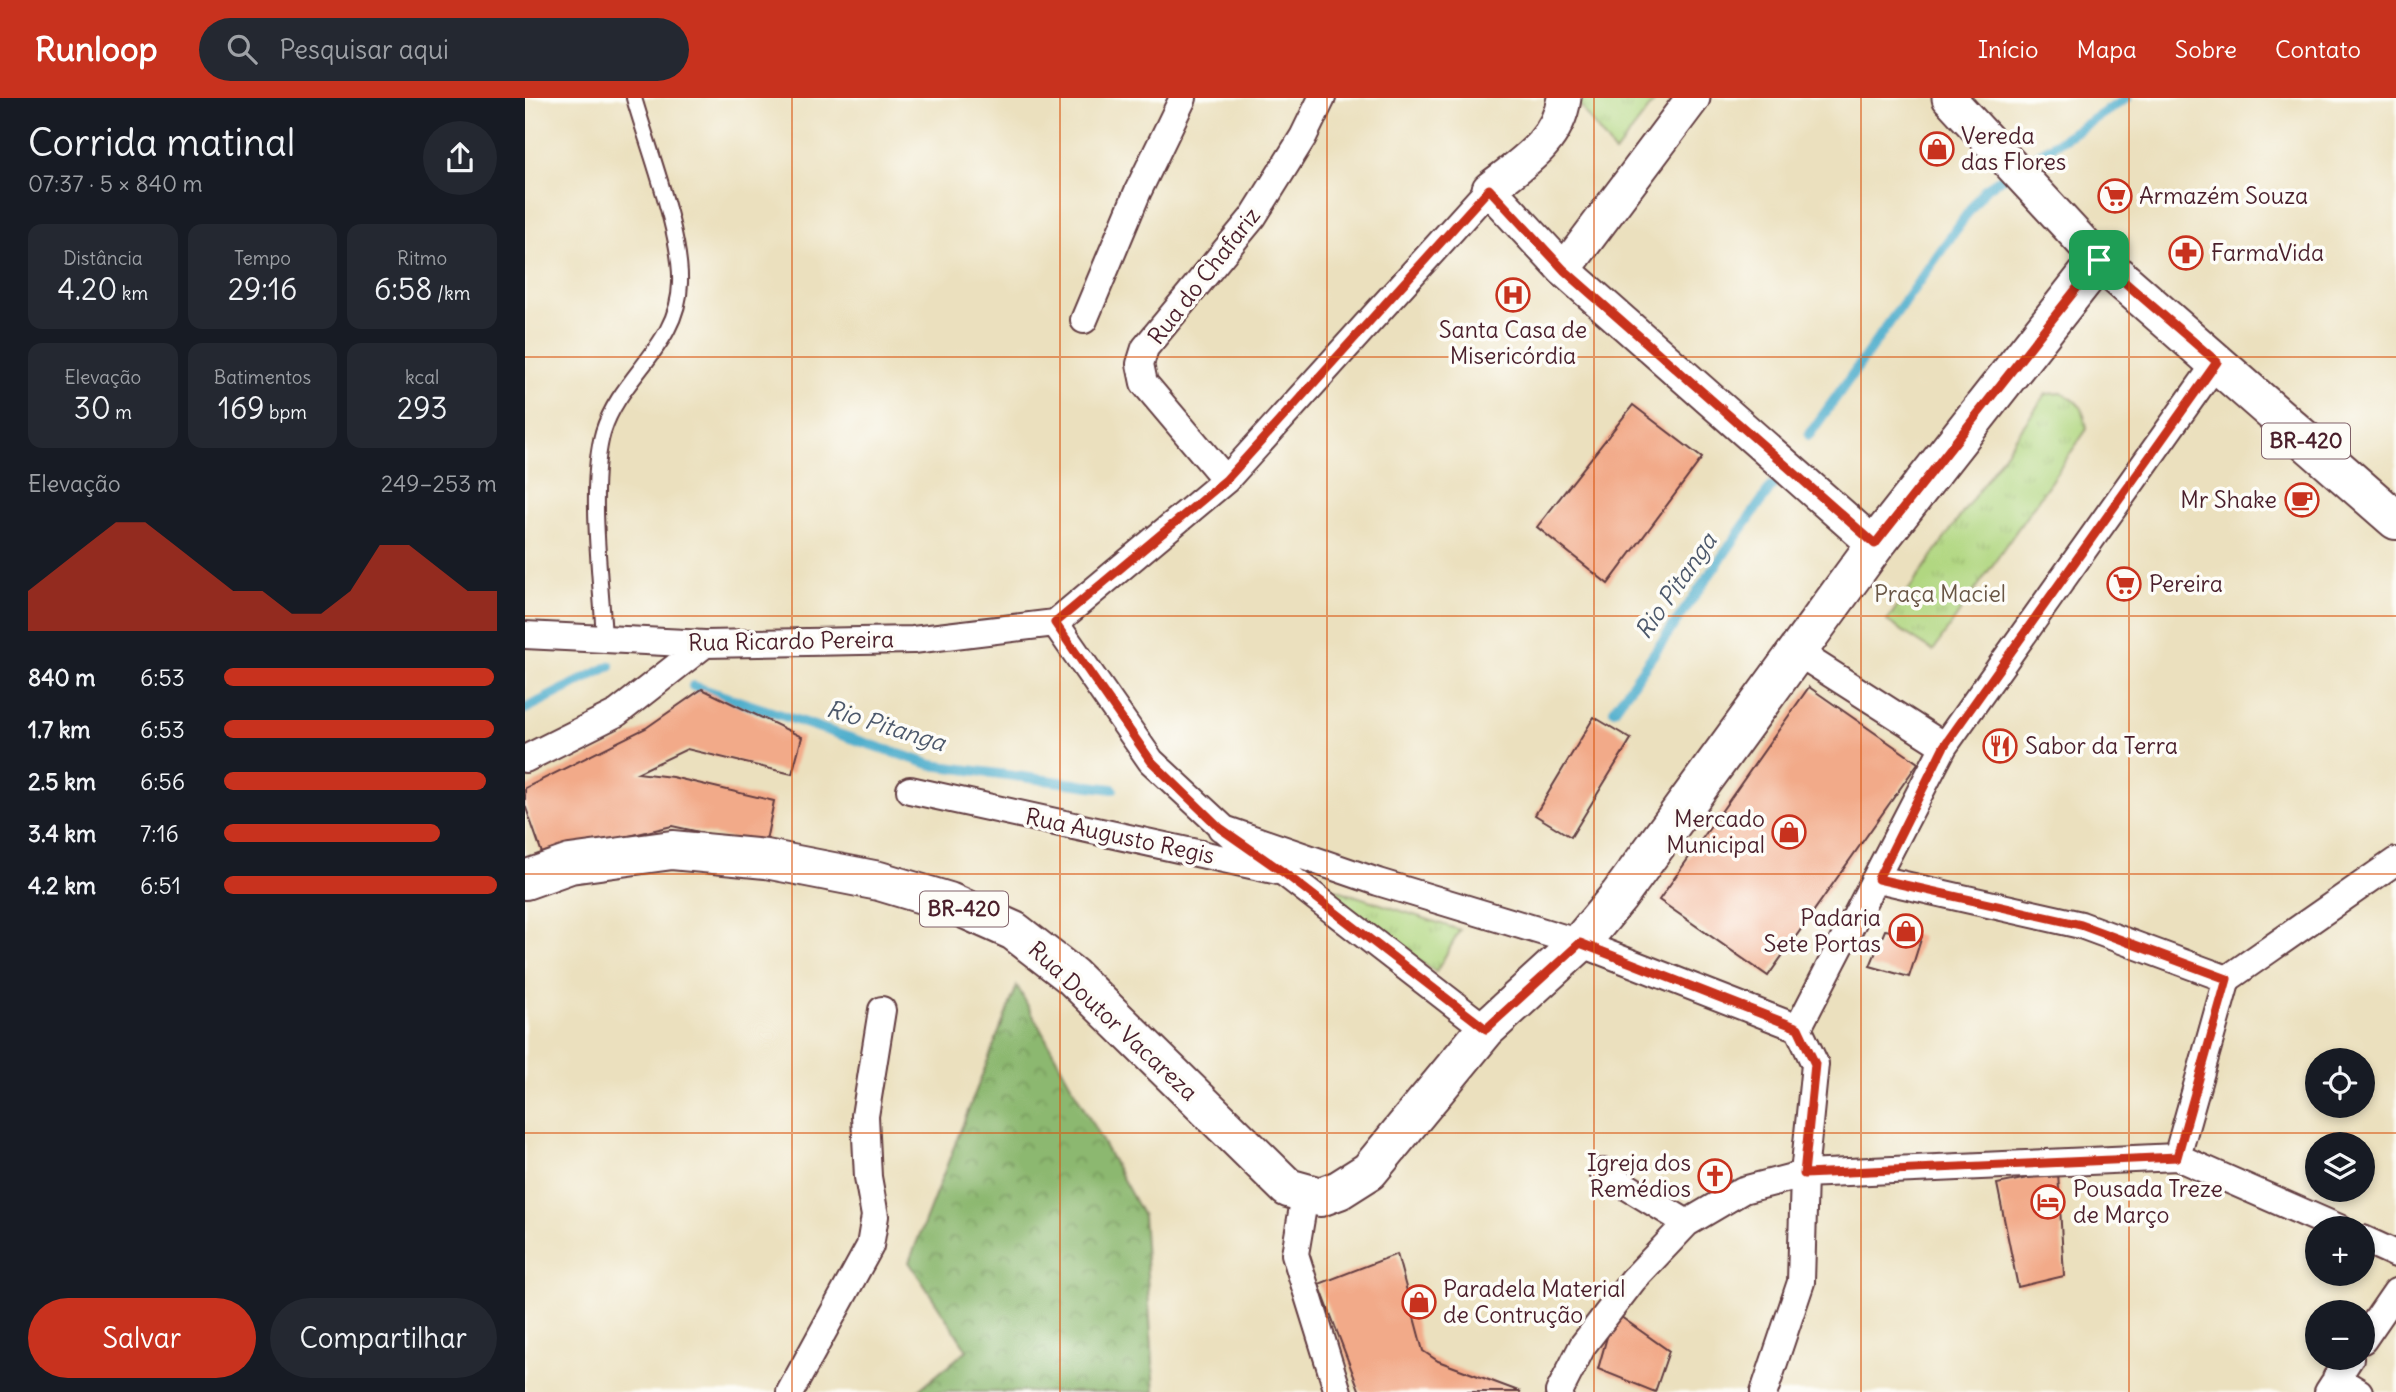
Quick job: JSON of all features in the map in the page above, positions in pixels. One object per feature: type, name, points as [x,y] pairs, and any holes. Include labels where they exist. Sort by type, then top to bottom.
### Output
[{"type":"main road","name":"BR-420","points":[[2099,260],[2396,520]]},
{"type":"main road","points":[[1305,1195],[1320,1197],[1339,1190],[1369,1171],[1486,1029],[1580,943],[1627,885],[1875,544],[2099,260]]},
{"type":"main road","name":"Rua Doutor Vacareza","points":[[525,880],[570,864],[672,850],[766,859],[879,881],[949,902],[1014,931],[1072,976],[1289,1188],[1305,1195]]},
{"type":"street","points":[[1083,320],[1137,191],[1184,98]]},
{"type":"street","name":"Rua do Chafariz","points":[[1226,480],[1144,383],[1140,364],[1145,348],[1253,217],[1303,137],[1322,98]]},
{"type":"street","points":[[1283,872],[1220,828],[1151,761],[1055,623],[1226,480],[1489,189],[1541,148],[1555,128],[1564,98]]},
{"type":"street","points":[[1564,270],[1693,98]]},
{"type":"street","points":[[1949,98],[2099,260]]},
{"type":"street","points":[[1489,189],[1564,270],[1875,544]]},
{"type":"street","points":[[1798,1028],[1878,879],[1944,746],[2217,362]]},
{"type":"street","name":"Rua Ricardo Pereira","points":[[525,635],[705,644],[913,640],[1055,623]]},
{"type":"street","points":[[525,759],[617,713],[705,644]]},
{"type":"street","points":[[1797,652],[1944,746]]},
{"type":"street","name":"Rua Augusto Regis","points":[[910,790],[1283,872],[1486,1029]]},
{"type":"street","points":[[1220,828],[1378,882],[1580,943],[1798,1028],[1815,1064],[1804,1174],[1801,1282],[1764,1392]]},
{"type":"street","points":[[2177,1157],[2227,979],[2396,861]]},
{"type":"street","points":[[1878,879],[2081,925],[2227,979]]},
{"type":"street","points":[[790,1392],[870,1247],[875,1216],[868,1177],[865,1116],[882,1010]]},
{"type":"street","points":[[1559,1392],[1583,1345],[1633,1280],[1687,1223],[1743,1190],[1804,1174],[2177,1157],[2312,1216]]},
{"type":"street","points":[[1603,1172],[1687,1223]]},
{"type":"street","points":[[1305,1195],[1295,1254],[1338,1392]]},
{"type":"street","points":[[2375,1244],[2396,1254]]},
{"type":"street","points":[[2375,1323],[2396,1292]]},
{"type":"street","points":[[2338,1376],[2359,1392]]},
{"type":"lane","points":[[604,638],[596,470],[604,430],[623,393],[659,348],[676,312],[681,282],[672,230],[634,98]]},
{"type":"green space","points":[[1574,98],[1657,98],[1615,153]]},
{"type":"green space","name":"Praça Maciel","points":[[2062,393],[2080,407],[2087,429],[1933,651],[1887,621],[2046,394]]},
{"type":"green space","points":[[1283,872],[1460,930],[1436,972]]},
{"type":"green space","points":[[1017,986],[1143,1216],[1155,1392],[916,1392],[967,1350],[909,1262]]},
{"type":"building","points":[[1633,405],[1702,458],[1608,584],[1537,527]]},
{"type":"building","name":"Mercado Municipal","points":[[1809,687],[1918,763],[1768,976],[1659,900]]},
{"type":"building","points":[[702,689],[802,737],[792,774],[687,749],[637,773],[672,777],[774,801],[765,846],[672,826],[543,856],[525,805],[525,788],[646,728]]},
{"type":"building","points":[[1594,717],[1631,739],[1571,837],[1535,815]]},
{"type":"building","points":[[1885,930],[1922,936],[1909,977],[1870,966]]},
{"type":"building","points":[[2058,1172],[2064,1276],[2018,1287],[1997,1184]]},
{"type":"building","points":[[1397,1254],[1423,1351],[1438,1361],[1521,1392],[1360,1392],[1319,1284]]},
{"type":"building","points":[[1614,1312],[1669,1351],[1655,1392],[1598,1369]]},
{"type":"waterway","points":[[1809,435],[1985,189],[2127,98]]},
{"type":"waterway","name":"Rio Pitanga","points":[[1614,710],[1772,486]]},
{"type":"waterway","points":[[525,709],[610,666]]},
{"type":"waterway","name":"Rio Pitanga","points":[[693,686],[932,765],[1113,789]]},
{"type":"place","name":"Vereda das Flores","points":[[1937,149]]},
{"type":"place","name":"Armazém Souza","points":[[2115,196]]},
{"type":"place","name":"FarmaVida","points":[[2186,253]]},
{"type":"place","name":"Santa Casa de Misericórdia","points":[[1513,295]]},
{"type":"place","name":"Mr Shake","points":[[2302,500]]},
{"type":"place","name":"Pereira","points":[[2124,584]]},
{"type":"place","name":"Sabor da Terra","points":[[2000,746]]},
{"type":"place","name":"Mercado Municipal","points":[[1789,832]]},
{"type":"place","name":"Padaria Sete Portas","points":[[1906,931]]},
{"type":"place","name":"Igreja dos Remédios","points":[[1715,1176]]},
{"type":"place","name":"Pousada Treze de Março","points":[[2048,1202]]},
{"type":"place","name":"Paradela Material de Contrução","points":[[1419,1302]]},
{"type":"route","points":[[1489,189],[1564,270],[1875,544],[2099,260],[2217,362],[1944,746],[1878,879],[2081,925],[2227,979],[2177,1157],[1804,1174],[1815,1064],[1798,1028],[1580,943],[1486,1029],[1283,872],[1220,828],[1151,761],[1055,623],[1226,480],[1489,189]]}]
